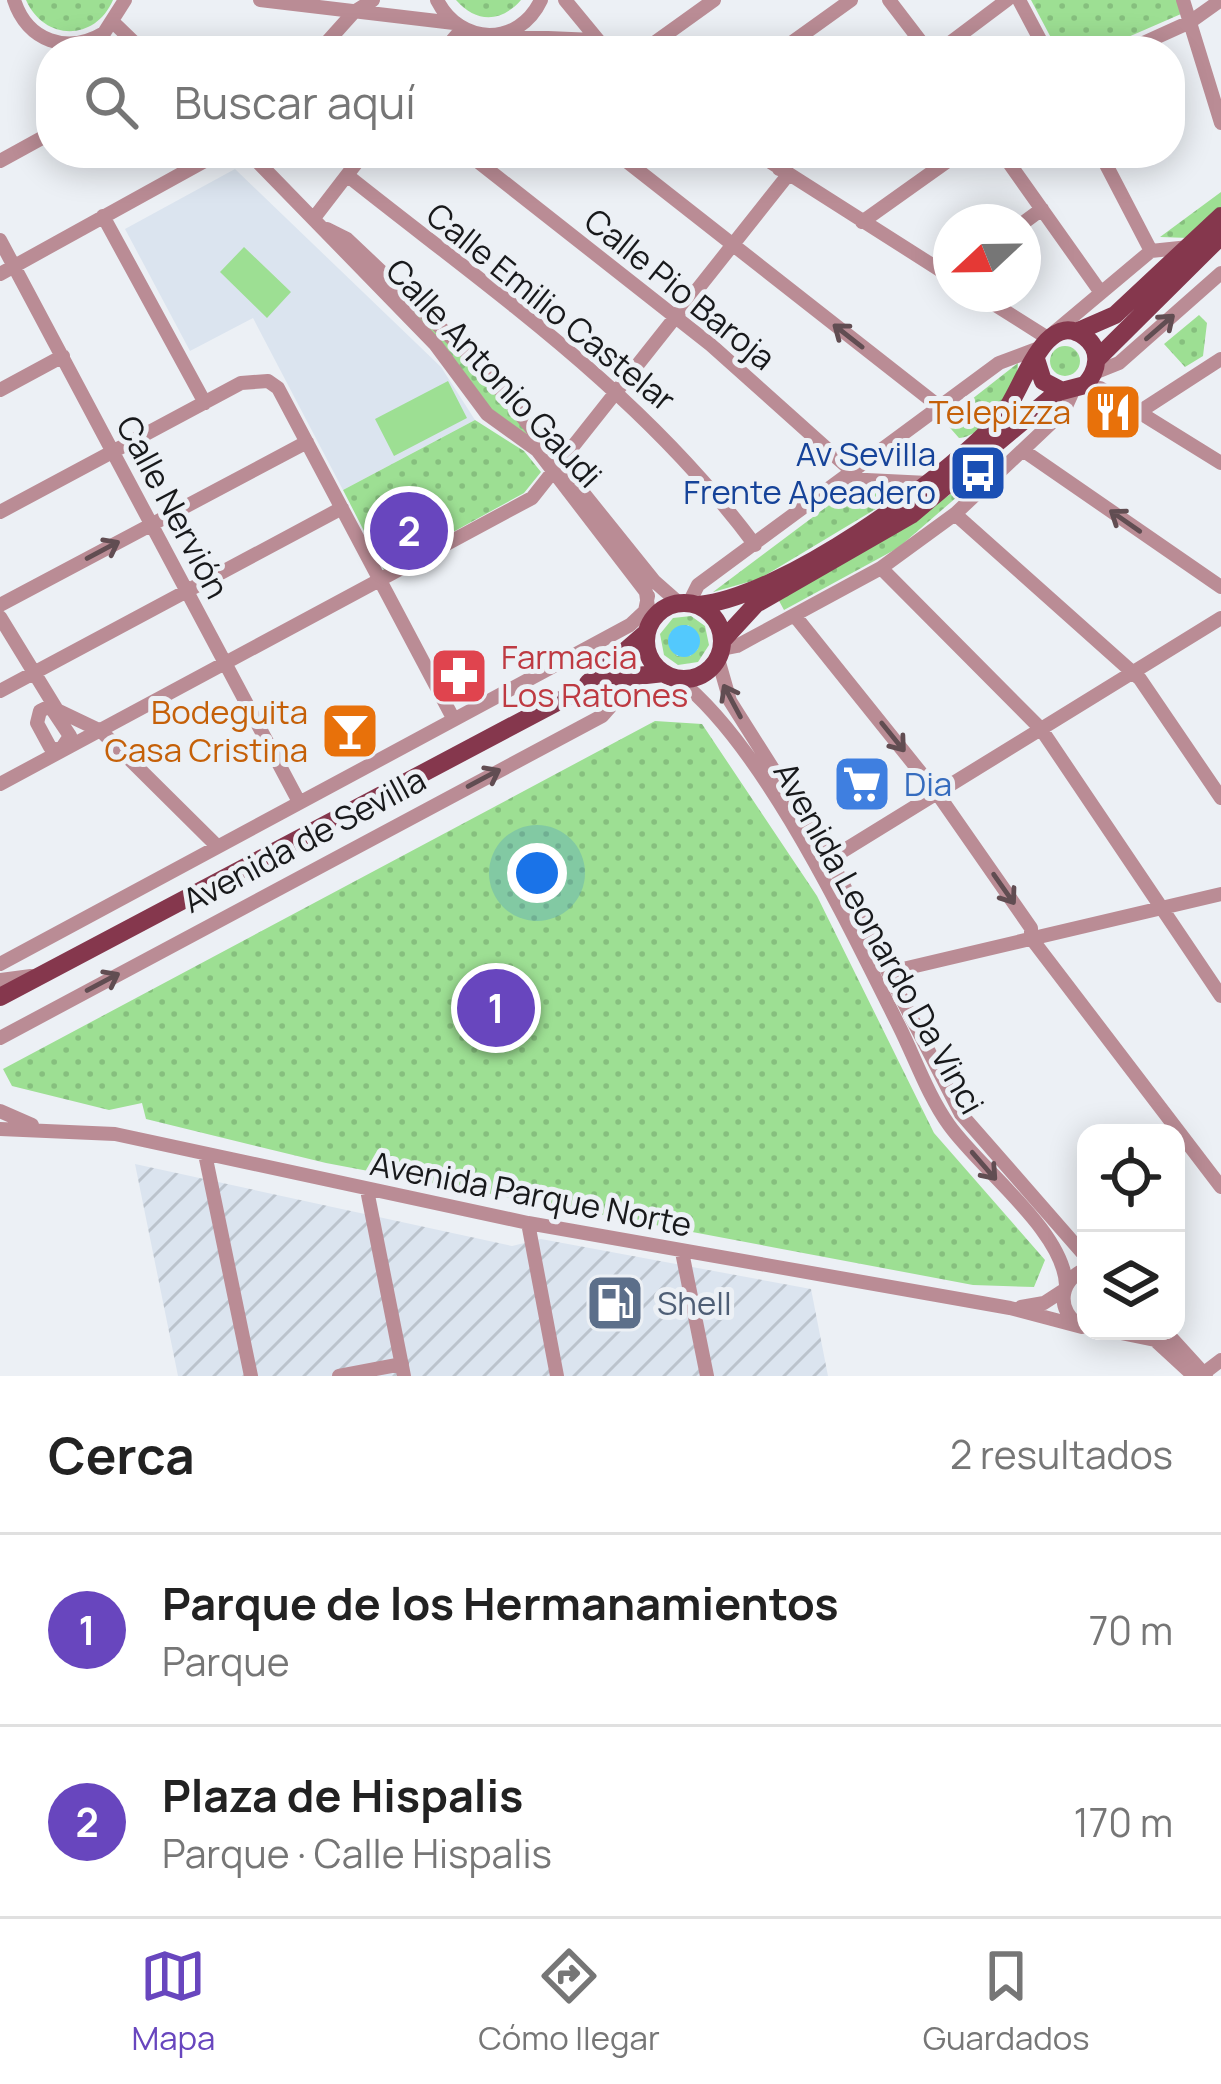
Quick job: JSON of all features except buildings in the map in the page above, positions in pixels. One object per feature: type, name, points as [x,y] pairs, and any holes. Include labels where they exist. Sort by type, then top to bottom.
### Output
[{"type":"main road","points":[[1221,216],[1115,315],[1043,344],[1004,414],[928,482],[880,518],[752,590],[686,598],[664,608],[648,628],[649,656],[671,676],[701,675],[750,608],[911,515],[1082,380],[1221,236]]},
{"type":"main road","points":[[1076,332],[1090,343],[1082,380]]},
{"type":"main road","points":[[1043,344],[1041,379],[1082,380]]},
{"type":"main road","points":[[686,598],[715,618],[721,650]]},
{"type":"main road","name":"Avenida de Sevilla","points":[[580,690],[648,628]]},
{"type":"main road","name":"Avenida de Sevilla","points":[[0,998],[580,690],[610,680],[671,676]]},
{"type":"street","points":[[96,36],[114,23],[125,0]]},
{"type":"street","points":[[260,0],[458,26],[478,35],[517,36]]},
{"type":"street","points":[[332,36],[354,12],[373,0]]},
{"type":"street","points":[[437,0],[458,26]]},
{"type":"street","points":[[498,35],[525,23],[541,0]]},
{"type":"street","points":[[565,0],[591,36]]},
{"type":"street","points":[[664,36],[714,0]]},
{"type":"street","points":[[801,36],[851,0]]},
{"type":"street","points":[[889,0],[917,36]]},
{"type":"street","points":[[959,36],[1007,0]]},
{"type":"street","points":[[1019,0],[1038,36]]},
{"type":"street","points":[[1183,0],[1221,124]]},
{"type":"street","points":[[1159,36],[1221,0]]},
{"type":"street","points":[[0,19],[15,4],[41,36]]},
{"type":"street","points":[[114,23],[127,36]]},
{"type":"street","points":[[452,36],[458,26]]},
{"type":"street","points":[[0,161],[36,141]]},
{"type":"street","points":[[7,270],[192,168]]},
{"type":"street","name":"Calle Antonio Gaudi","points":[[263,168],[436,344],[483,410],[556,465],[686,598]]},
{"type":"street","points":[[318,222],[354,168]]},
{"type":"street","name":"Calle Pio Baroja","points":[[486,168],[673,317],[850,476]]},
{"type":"street","points":[[635,168],[940,407]]},
{"type":"street","points":[[777,168],[933,266]]},
{"type":"street","points":[[0,784],[532,498],[732,245],[787,168]]},
{"type":"street","points":[[862,222],[938,168]]},
{"type":"street","points":[[1013,168],[1099,290]]},
{"type":"street","points":[[1108,168],[1151,251]]},
{"type":"street","name":"Calle Emilio Castelar","points":[[348,176],[616,390],[686,457],[755,545]]},
{"type":"street","points":[[104,216],[205,403]]},
{"type":"street","name":"Calle Antonio Gaudi","points":[[318,222],[347,239],[483,368],[648,596]]},
{"type":"street","name":"Calle Nervión","points":[[0,240],[7,270],[62,356],[298,800]]},
{"type":"street","points":[[686,598],[1006,358],[1043,344],[1099,290],[1151,251],[1189,247]]},
{"type":"street","points":[[721,650],[796,616],[881,568],[955,514],[1064,411],[1082,380],[1119,363],[1221,274]]},
{"type":"street","points":[[1001,312],[1043,344]]},
{"type":"street","points":[[0,390],[62,356]]},
{"type":"street","points":[[1139,412],[1221,359]]},
{"type":"street","points":[[0,512],[256,378],[278,388],[453,718]]},
{"type":"street","points":[[1082,380],[1221,463]]},
{"type":"street","points":[[0,605],[307,442]]},
{"type":"street","points":[[1024,451],[1221,587]]},
{"type":"street","points":[[850,476],[928,482]]},
{"type":"street","points":[[0,691],[342,508]]},
{"type":"street","points":[[955,514],[1132,672],[1221,798]]},
{"type":"street","points":[[881,568],[1041,729],[1221,996]]},
{"type":"street","points":[[613,634],[648,628],[648,596]]},
{"type":"street","points":[[613,634],[639,619],[648,596]]},
{"type":"street","points":[[796,616],[937,793],[1031,928],[1031,938],[1221,1187]]},
{"type":"street","points":[[0,617],[70,736],[63,750]]},
{"type":"street","points":[[830,859],[1221,618]]},
{"type":"street","name":"Avenida de Sevilla","points":[[0,964],[613,634]]},
{"type":"street","name":"Avenida Leonardo Da Vinci","points":[[721,650],[730,701],[830,859],[961,1114],[1077,1247]]},
{"type":"street","name":"Avenida Leonardo Da Vinci","points":[[671,676],[713,708],[816,867],[947,1123],[1058,1251],[1067,1315],[1077,1322]]},
{"type":"street","name":"Avenida de Sevilla","points":[[0,1038],[602,716],[610,706],[610,680]]},
{"type":"street","points":[[63,750],[50,747],[37,723],[42,709],[57,710],[101,731],[216,845]]},
{"type":"street","points":[[890,972],[1221,895]]},
{"type":"street","points":[[0,980],[47,974]]},
{"type":"street","points":[[0,1111],[43,1128]]},
{"type":"street","points":[[0,1129],[43,1128]]},
{"type":"street","name":"Avenida Parque Norte","points":[[43,1128],[115,1134],[527,1222],[1010,1308],[1077,1325]]},
{"type":"street","points":[[206,1154],[250,1376]]},
{"type":"street","points":[[339,1376],[403,1370],[367,1190]]},
{"type":"street","points":[[527,1222],[557,1376]]},
{"type":"street","points":[[682,1252],[706,1376]]},
{"type":"street","name":"Avenida Parque Norte","points":[[1010,1308],[1044,1303],[1077,1277]]},
{"type":"street","points":[[1155,1340],[1201,1375]]},
{"type":"street","points":[[1173,1340],[1201,1375]]},
{"type":"street","points":[[1201,1375],[1221,1360]]},
{"type":"shaded area","points":[[235,169],[441,367],[475,420],[343,490],[253,318],[190,351],[125,229]]},
{"type":"shaded area","points":[[135,1164],[512,1246],[541,1239],[811,1289],[828,1376],[178,1376]]},
{"type":"green space","points":[[26,0],[113,0],[94,23],[70,31],[45,23]]},
{"type":"green space","points":[[456,0],[521,0],[505,13],[488,17],[472,13]]},
{"type":"green space","points":[[1031,0],[1177,0],[1181,14],[1130,36],[1050,36]]},
{"type":"green space","points":[[1221,192],[1221,207],[1189,238],[1160,237]]},
{"type":"green space","points":[[244,247],[291,292],[267,318],[220,272]]},
{"type":"green space","points":[[411,306],[484,376],[532,440],[490,408],[408,309]]},
{"type":"green space","points":[[1199,315],[1207,323],[1203,356],[1185,367],[1164,344]]},
{"type":"green space","points":[[1065,346],[1080,361],[1065,376],[1050,361]]},
{"type":"green space","points":[[1018,363],[999,408],[980,429],[959,438],[944,421]]},
{"type":"green space","points":[[448,381],[467,418],[394,456],[375,419]]},
{"type":"green space","points":[[475,420],[524,451],[541,472],[524,493],[384,570],[343,490]]},
{"type":"green space","points":[[984,466],[988,470],[898,548],[784,610],[778,599],[948,496]]},
{"type":"green space","points":[[849,490],[904,492],[759,579],[713,592]]},
{"type":"green space","points":[[691,616],[705,626],[709,645],[698,662],[678,665],[664,655],[660,634],[673,618]],"holes":[[[688,625],[699,636],[698,649],[690,656],[677,656],[669,646],[670,633]]]},
{"type":"green space","points":[[655,721],[702,724],[817,896],[934,1133],[1045,1260],[1034,1287],[973,1285],[326,1163],[146,1119],[142,1103],[109,1110],[12,1086],[3,1069]]},
{"type":"water","points":[[684,625],[695,630],[700,641],[695,652],[684,657],[673,652],[668,641],[673,630]]},
{"type":"place","name":"Telepizza","points":[[1113,412]]},
{"type":"place","name":"Av Sevilla Frente Apeadero","points":[[978,473]]},
{"type":"place","name":"Plaza de Hispalis","points":[[409,531]]},
{"type":"place","name":"Farmacia Los Ratones","points":[[459,676]]},
{"type":"place","name":"Bodeguita Casa Cristina","points":[[350,731]]},
{"type":"place","name":"Dia","points":[[862,784]]},
{"type":"place","name":"Parque de los Hermanamientos","points":[[496,1008]]},
{"type":"place","name":"Shell","points":[[615,1303]]}]
